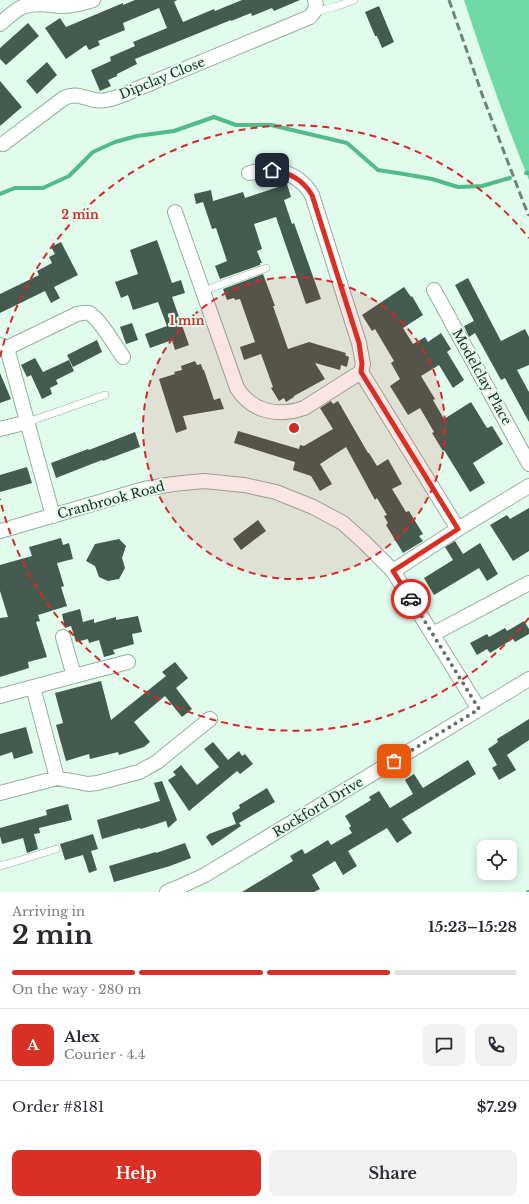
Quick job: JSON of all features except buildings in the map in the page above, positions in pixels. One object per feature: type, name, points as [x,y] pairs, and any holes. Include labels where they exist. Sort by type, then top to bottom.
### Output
[{"type":"street","points":[[0,24],[23,7],[43,4],[63,6],[74,5],[93,0]]},
{"type":"street","name":"Dipclay Close","points":[[3,144],[70,95],[79,95],[101,101],[120,96],[310,17],[315,6]]},
{"type":"street","points":[[249,173],[263,170],[283,172],[296,178],[306,186],[312,195],[359,343],[362,364],[361,372],[458,529]]},
{"type":"street","points":[[175,212],[237,388],[242,397],[260,408],[272,412],[285,413],[295,411],[304,408],[361,372]]},
{"type":"street","name":"Modelclay Place","points":[[434,290],[529,464]]},
{"type":"street","points":[[53,516],[28,422],[4,347],[83,312],[89,313],[96,318],[123,357]]},
{"type":"street","points":[[0,430],[28,422]]},
{"type":"street","name":"Cranbrook Road","points":[[0,531],[144,489],[173,484],[204,481],[244,485],[276,492],[313,507],[343,523],[393,571],[479,709]]},
{"type":"street","points":[[393,571],[529,486]]},
{"type":"street","points":[[433,634],[529,583]]},
{"type":"street","points":[[63,637],[74,676]]},
{"type":"street","points":[[0,696],[128,662]]},
{"type":"street","name":"Rockford Drive","points":[[167,892],[204,875],[529,679]]},
{"type":"street","points":[[33,687],[58,778]]},
{"type":"street","points":[[0,793],[58,778],[88,784],[139,772],[157,762],[210,719]]},
{"type":"lane","points":[[315,6],[338,6],[354,0]]},
{"type":"lane","points":[[203,291],[266,268]]},
{"type":"lane","points":[[28,422],[105,395]]},
{"type":"lane","points":[[0,866],[56,848]]},
{"type":"green space","points":[[464,0],[529,0],[529,180],[495,91]]},
{"type":"waterway","points":[[0,194],[15,188],[43,188],[69,176],[93,152],[115,142],[137,136],[174,131],[214,117],[236,125],[271,125],[347,143],[378,170],[432,179],[458,187],[482,186],[510,178]]},
{"type":"railway","points":[[449,0],[483,97],[529,216]]},
{"type":"way so far","points":[[394,761],[479,709],[411,599]]},
{"type":"route","points":[[272,170],[283,172],[296,178],[306,186],[312,195],[359,343],[362,356],[361,372],[458,529],[393,571],[411,599]]}]
